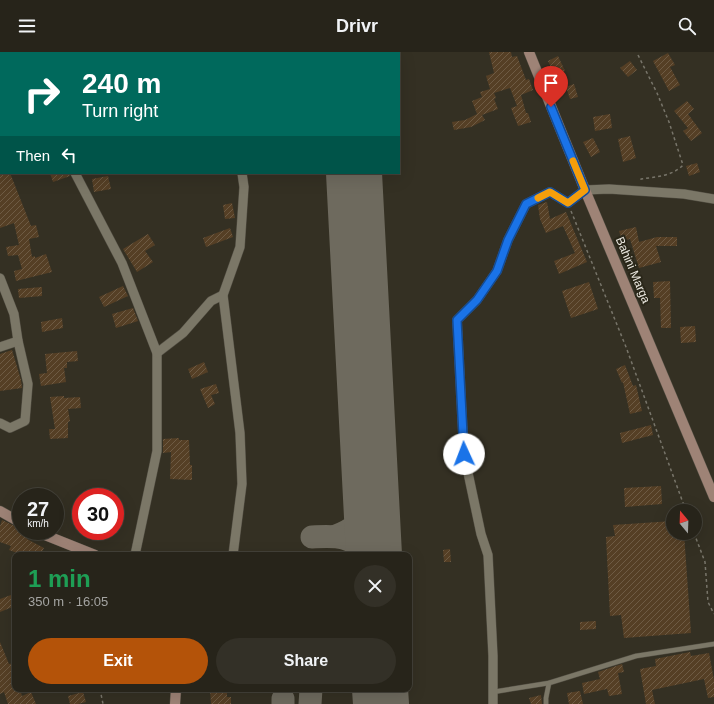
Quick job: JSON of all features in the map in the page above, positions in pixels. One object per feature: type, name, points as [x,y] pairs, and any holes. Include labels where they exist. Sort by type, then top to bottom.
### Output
[{"type":"street","name":"Bahini Marga","points":[[529,52],[714,498]]},
{"type":"street","points":[[76,174],[122,263],[157,353],[157,451],[136,552]]},
{"type":"street","points":[[233,552],[242,484],[240,433],[223,295],[240,247],[244,187],[242,174]]},
{"type":"street","points":[[493,704],[493,656],[488,555],[481,534],[464,454],[457,320],[477,300],[497,271],[508,240],[526,204],[550,192],[568,203],[585,190],[609,189],[684,194],[714,199]]},
{"type":"street","points":[[0,278],[14,314],[18,341],[28,384],[25,421],[10,428],[0,423]]},
{"type":"street","points":[[157,353],[183,333],[211,301],[223,295]]},
{"type":"street","points":[[0,348],[18,341]]},
{"type":"street","points":[[0,511],[12,518]]},
{"type":"street","points":[[58,540],[88,552]]},
{"type":"street","points":[[175,704],[176,692]]},
{"type":"lane","points":[[492,692],[549,683],[636,656],[714,644]]},
{"type":"lane","points":[[546,704],[549,683]]},
{"type":"path","points":[[636,191],[641,179],[663,175],[678,170],[683,165],[669,122],[657,93],[638,55]]},
{"type":"path","points":[[568,203],[626,347],[683,504]]},
{"type":"path","points":[[697,540],[705,562],[708,602],[714,614]]},
{"type":"path","points":[[101,692],[103,704]]},
{"type":"building","points":[[489,52],[511,52],[512,57],[517,56],[526,80],[529,79],[533,90],[521,95],[526,113],[528,113],[531,122],[518,126],[511,108],[517,106],[510,88],[494,93],[496,98],[494,99],[498,109],[482,115],[485,120],[471,127],[454,130],[452,122],[465,120],[477,114],[472,101],[482,97],[480,92],[490,89],[486,76],[494,73]]},
{"type":"building","points":[[668,53],[675,65],[670,67],[680,85],[669,91],[653,61]]},
{"type":"building","points":[[558,56],[565,71],[555,76],[548,61]]},
{"type":"building","points":[[630,61],[637,70],[628,77],[620,68]]},
{"type":"building","points":[[574,84],[578,97],[570,99],[566,87]]},
{"type":"building","points":[[687,101],[694,109],[688,114],[702,133],[691,141],[683,131],[688,128],[674,111]]},
{"type":"building","points":[[610,114],[612,128],[595,131],[593,117]]},
{"type":"building","points":[[630,136],[636,158],[623,162],[618,139]]},
{"type":"building","points":[[593,138],[600,152],[591,157],[583,142]]},
{"type":"building","points":[[697,163],[700,172],[689,176],[686,166]]},
{"type":"building","points":[[0,174],[10,174],[31,226],[36,225],[39,237],[29,239],[32,257],[35,256],[35,258],[46,254],[52,272],[16,281],[14,271],[22,269],[18,255],[8,256],[6,247],[19,245],[14,223],[0,228]]},
{"type":"building","points":[[50,174],[69,174],[70,176],[53,182]]},
{"type":"building","points":[[108,176],[111,189],[94,192],[92,179]]},
{"type":"building","points":[[547,202],[550,219],[566,212],[587,262],[559,274],[554,261],[575,253],[563,226],[546,233],[540,219],[538,205]]},
{"type":"building","points":[[232,203],[235,218],[225,219],[223,205]]},
{"type":"building","points":[[636,227],[639,242],[657,237],[677,237],[677,246],[656,246],[661,262],[639,268],[630,239],[622,241],[619,231]]},
{"type":"building","points":[[230,228],[233,237],[206,247],[203,238]]},
{"type":"building","points":[[148,234],[155,245],[145,251],[153,262],[137,272],[123,249]]},
{"type":"building","points":[[670,281],[671,328],[661,328],[660,298],[654,298],[653,282]]},
{"type":"building","points":[[589,282],[598,309],[571,318],[562,291]]},
{"type":"building","points":[[123,286],[128,296],[104,307],[99,297]]},
{"type":"building","points":[[42,287],[42,296],[19,298],[18,289]]},
{"type":"building","points":[[133,308],[138,321],[116,328],[112,314]]},
{"type":"building","points":[[62,318],[63,328],[42,332],[41,322]]},
{"type":"building","points":[[695,326],[696,342],[681,343],[680,327]]},
{"type":"building","points":[[12,350],[22,388],[0,391],[0,354]]},
{"type":"building","points":[[77,351],[78,361],[67,362],[67,368],[64,368],[66,382],[41,386],[39,374],[47,373],[45,354]]},
{"type":"building","points":[[204,362],[208,372],[192,379],[188,369]]},
{"type":"building","points":[[625,365],[633,386],[636,385],[642,411],[630,414],[623,382],[622,383],[616,369]]},
{"type":"building","points":[[216,384],[219,393],[211,395],[215,404],[208,408],[200,389]]},
{"type":"building","points":[[64,396],[64,398],[80,397],[81,408],[68,409],[70,421],[68,422],[68,438],[50,439],[49,429],[55,429],[50,397]]},
{"type":"building","points":[[651,425],[653,435],[622,443],[620,433]]},
{"type":"building","points":[[179,438],[179,440],[189,440],[192,480],[170,479],[171,452],[163,453],[163,439]]},
{"type":"building","points":[[661,486],[662,504],[625,507],[624,488]]},
{"type":"building","points":[[2,520],[12,525],[12,540],[29,540],[44,548],[42,552],[15,552],[9,550],[11,546],[0,542],[0,526]]},
{"type":"building","points":[[666,521],[666,540],[684,540],[691,633],[624,638],[621,615],[610,616],[606,537],[615,536],[613,525]]},
{"type":"building","points":[[450,549],[451,562],[444,562],[443,550]]},
{"type":"building","points":[[11,595],[12,607],[0,612],[0,599]]},
{"type":"building","points":[[596,621],[596,629],[580,630],[580,622]]},
{"type":"building","points":[[0,642],[9,664],[12,664],[12,692],[21,692],[22,696],[31,692],[36,704],[8,704],[4,692],[0,694]]},
{"type":"building","points":[[690,652],[691,656],[709,653],[714,680],[714,697],[708,698],[704,679],[652,690],[655,704],[646,704],[640,669],[656,666],[655,659]]},
{"type":"building","points":[[622,664],[624,672],[618,673],[622,694],[609,696],[607,689],[584,694],[582,683],[600,679],[598,672]]},
{"type":"building","points":[[580,691],[583,704],[569,704],[567,693]]},
{"type":"building","points":[[83,692],[86,702],[70,704],[68,696]]},
{"type":"building","points":[[210,692],[227,692],[227,697],[231,697],[231,704],[211,704]]},
{"type":"building","points":[[541,695],[542,704],[531,704],[529,698]]},
{"type":"taxiway","points":[[336,536],[349,530],[357,524],[371,504]]},
{"type":"taxiway","points":[[312,537],[328,536],[349,540],[363,552]]},
{"type":"taxiway","points":[[310,704],[311,692]]},
{"type":"taxiway","points":[[374,692],[380,704]]},
{"type":"taxiway","points":[[283,699],[283,704]]},
{"type":"runway","points":[[354,174],[374,552]]},
{"type":"runway","points":[[380,692],[381,704]]},
{"type":"slow traffic","points":[[538,198],[550,192],[568,203],[585,190],[573,161]]},
{"type":"route","points":[[464,454],[457,320],[477,300],[497,271],[508,240],[526,204],[550,192],[568,203],[585,190],[551,107]]}]
